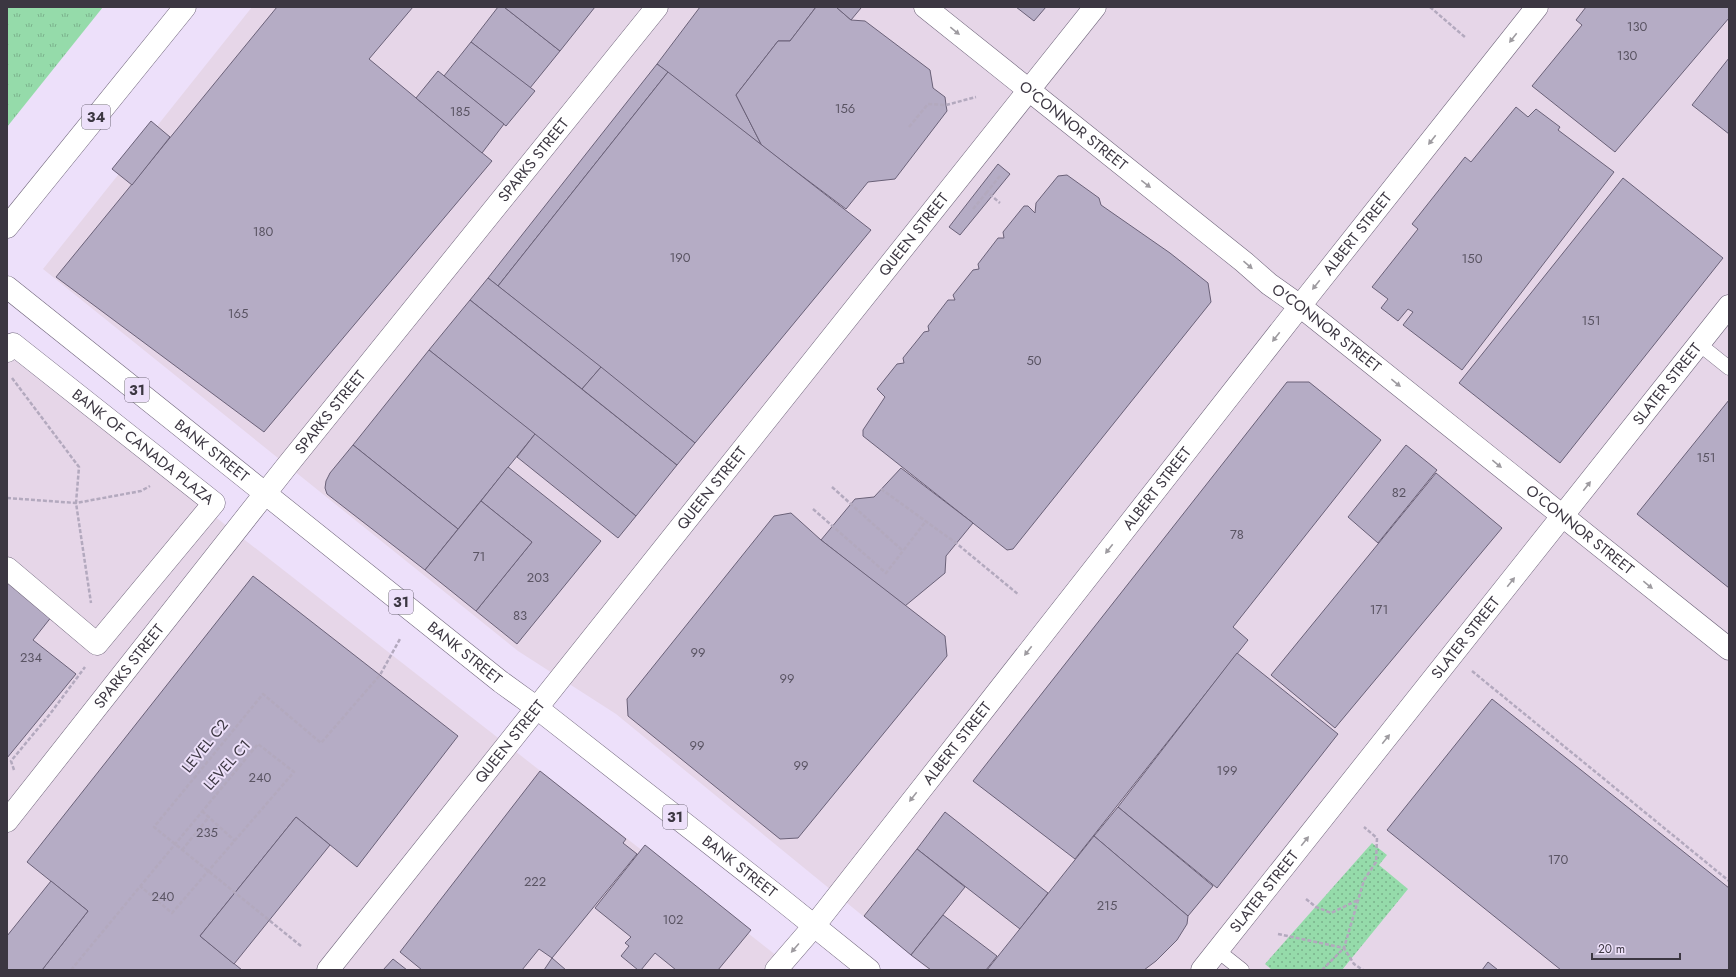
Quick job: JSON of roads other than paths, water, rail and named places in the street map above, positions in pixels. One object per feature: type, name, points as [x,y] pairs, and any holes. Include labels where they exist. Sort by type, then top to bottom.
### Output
[{"type":"main road","name":"34","points":[[7,227],[185,7]]},
{"type":"main road","name":"SPARKS STREET","points":[[7,821],[266,493],[657,7]]},
{"type":"main road","name":"O'CONNOR STREET","points":[[925,7],[1244,262],[1269,284],[1300,306],[1729,649]]},
{"type":"main road","name":"QUEEN STREET","points":[[328,970],[1095,7]]},
{"type":"main road","name":"ALBERT STREET","points":[[776,970],[814,926],[1300,306],[1537,7]]},
{"type":"main road","name":"BANK STREET","points":[[7,287],[495,677],[537,708],[869,970]]},
{"type":"main road","name":"SLATER STREET","points":[[1202,970],[1729,306]]},
{"type":"main road","name":"BANK OF CANADA PLAZA","points":[[7,351],[13,344],[214,503],[97,644],[7,568]]},
{"type":"lane","points":[[1699,344],[1729,368]]},
{"type":"lane","points":[[1218,951],[1242,970]]}]
